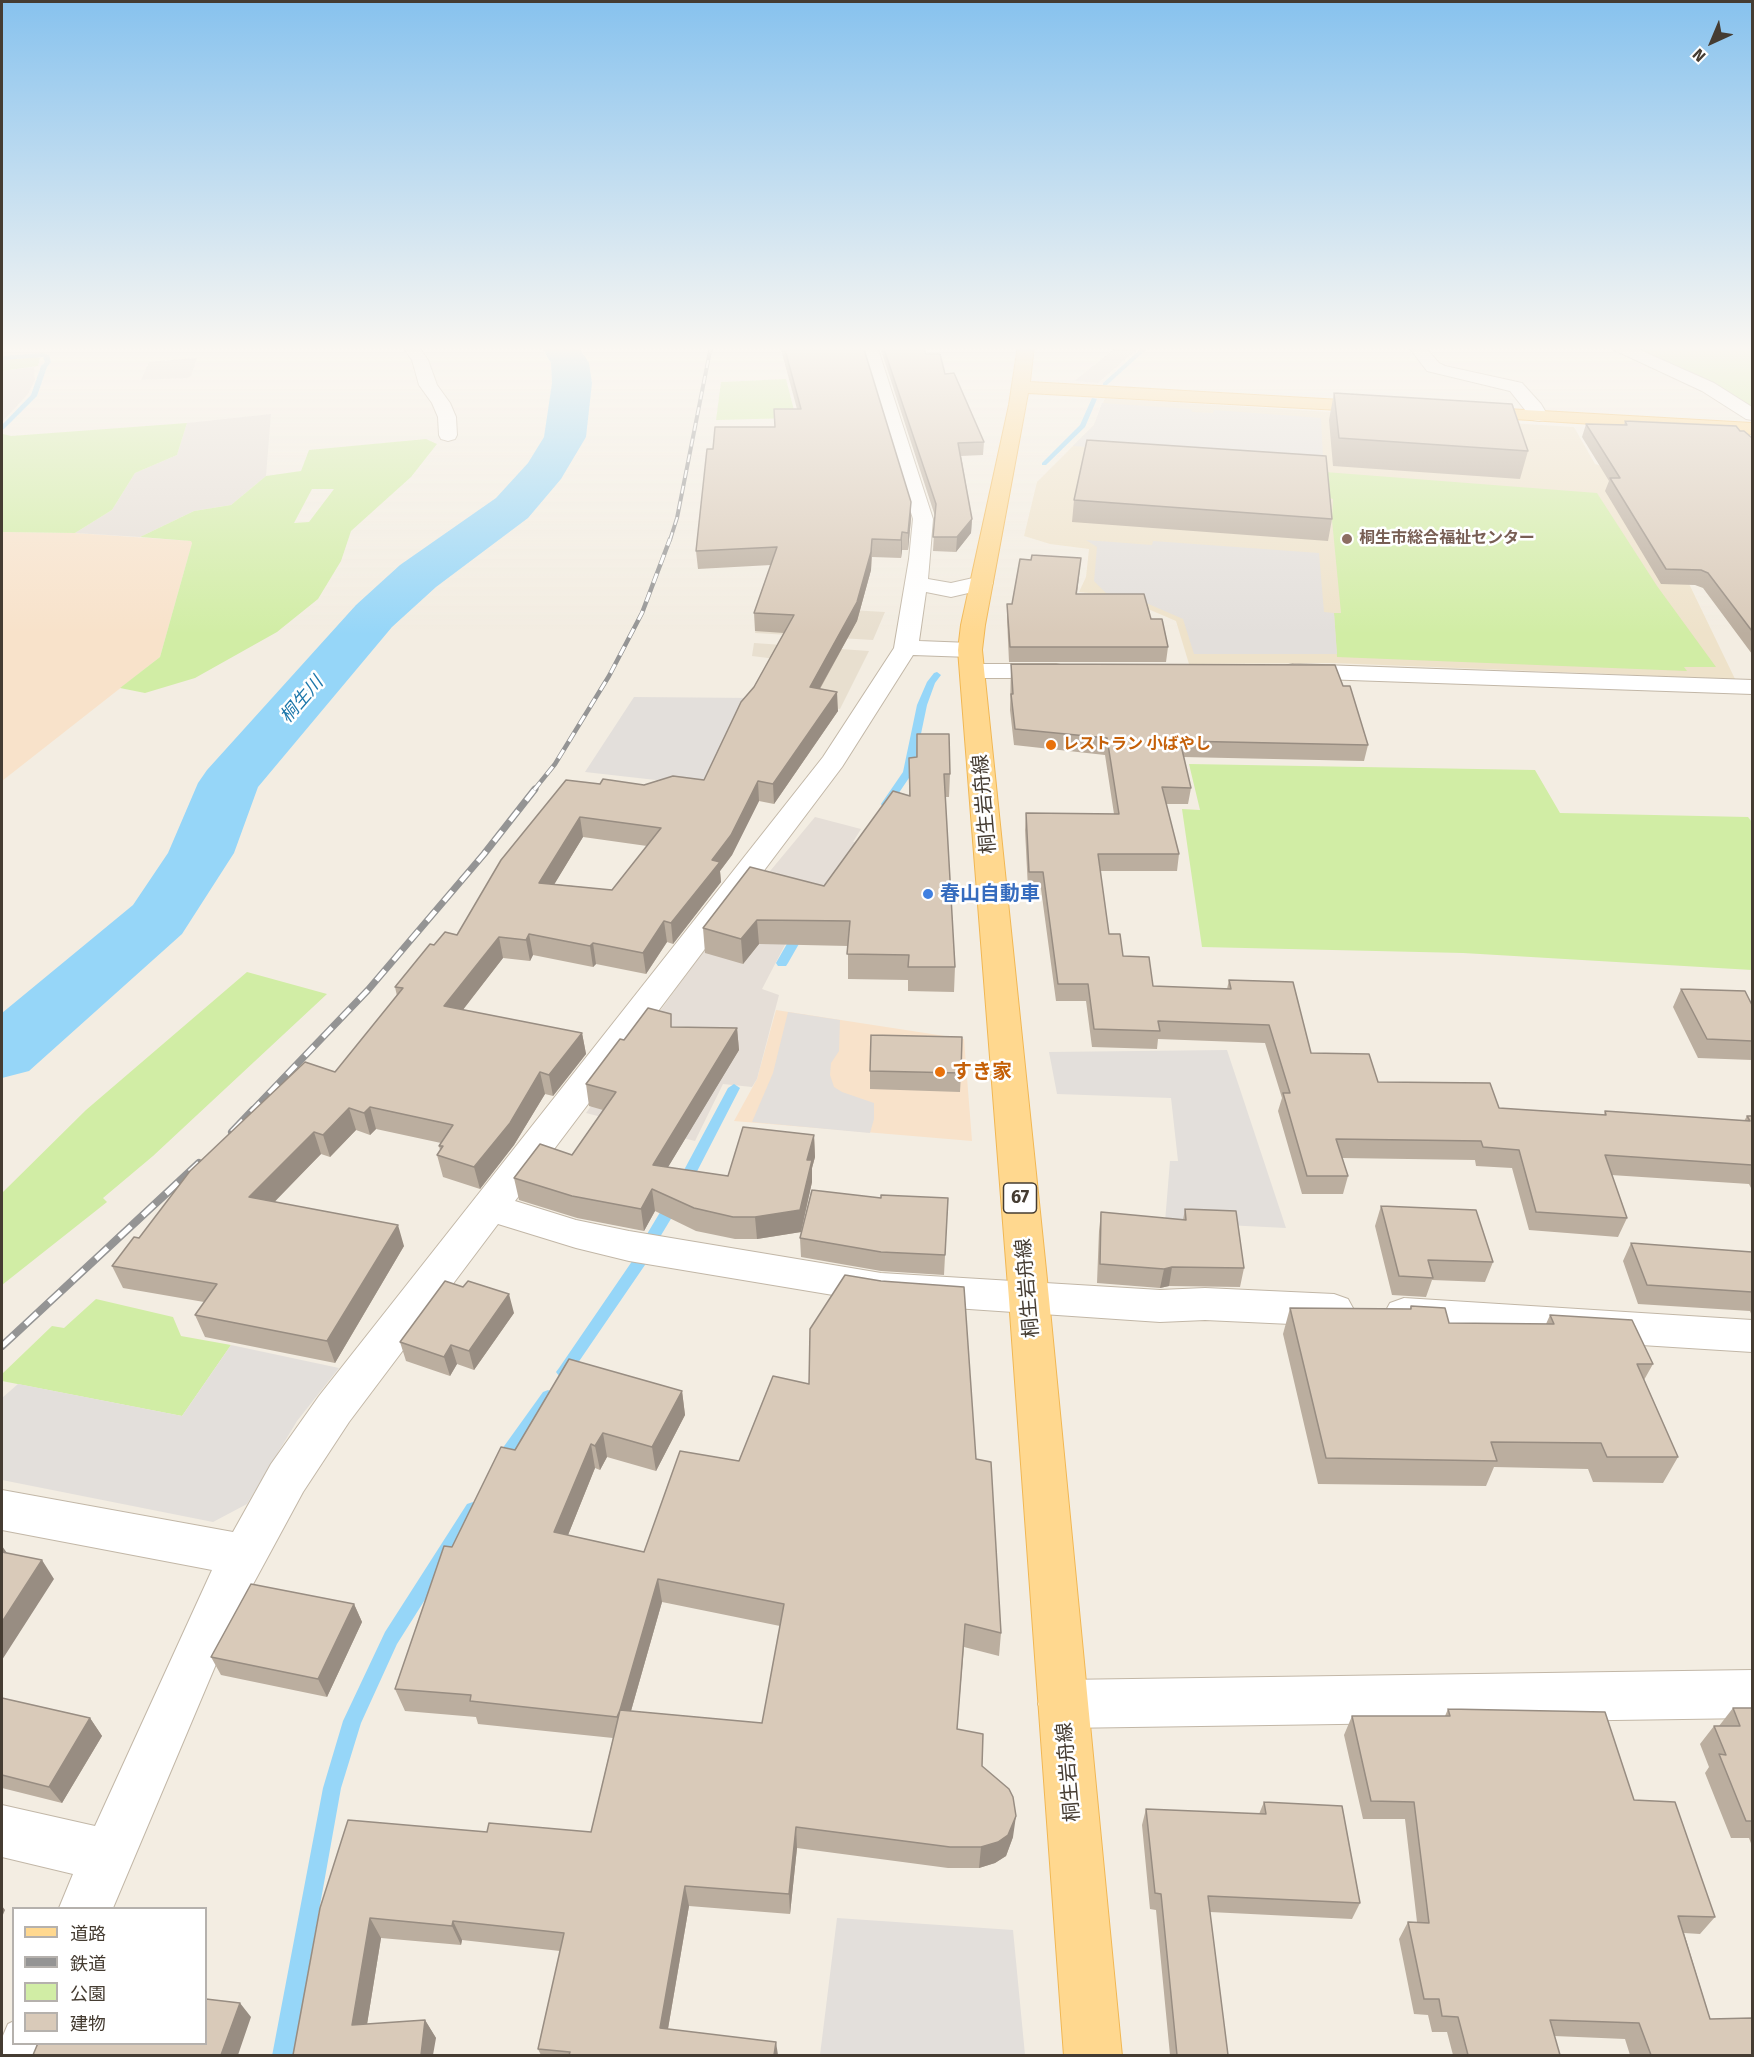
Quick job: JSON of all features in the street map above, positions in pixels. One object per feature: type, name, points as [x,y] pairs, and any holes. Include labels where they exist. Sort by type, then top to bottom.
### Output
[{"type":"main road","name":"桐生岩舟線","points":[[1010,442],[982,583],[972,661],[1093,2055]]},
{"type":"street","points":[[86,1907],[220,1600],[287,1478],[334,1409],[833,761],[906,648],[916,582],[922,514],[898,442]]},
{"type":"street","points":[[916,582],[938,589],[951,590],[982,583]]},
{"type":"street","points":[[906,648],[972,661],[1074,671]]},
{"type":"street","points":[[1265,671],[1431,674],[1752,687]]},
{"type":"street","points":[[490,1208],[576,1234],[629,1246],[881,1288],[1029,1299],[1160,1306],[1205,1304],[1752,1336]]},
{"type":"street","points":[[2,1510],[243,1555]]},
{"type":"street","points":[[1063,1704],[1752,1694]]},
{"type":"street","points":[[2,1831],[108,1856]]},
{"type":"shaded area","points":[[181,442],[269,442],[266,476],[231,505],[194,511],[140,537],[75,533],[112,510],[135,473],[177,455]]},
{"type":"shaded area","name":"桐生市総合福祉センター","points":[[1077,442],[1583,442],[1595,464],[1616,470],[1679,563],[1735,679],[1332,663],[1189,664],[1176,621],[1141,606],[1098,594],[1079,592],[1086,577],[1089,549],[1050,544],[1024,536],[1037,482]]},
{"type":"shaded area","points":[[1077,442],[1322,442],[1323,459],[1220,456],[1073,446]]},
{"type":"shaded area","points":[[2,532],[75,533],[192,541],[192,543],[160,657],[2,781]]},
{"type":"shaded area","points":[[1086,540],[1152,545],[1153,541],[1319,553],[1324,612],[1334,613],[1337,654],[1194,654],[1183,619],[1144,602],[1106,593],[1094,581],[1097,547]]},
{"type":"shaded area","points":[[760,606],[885,612],[873,640],[755,633]]},
{"type":"shaded area","points":[[754,643],[869,651],[840,709],[754,698],[776,659],[752,656]]},
{"type":"shaded area","points":[[634,697],[754,698],[709,786],[585,772]]},
{"type":"shaded area","points":[[815,817],[861,829],[853,842],[871,846],[787,941],[762,989],[779,995],[757,1079],[752,1087],[723,1084],[695,1141],[586,1113],[702,953]]},
{"type":"shaded area","points":[[776,1010],[964,1039],[972,1141],[734,1121],[757,1079]]},
{"type":"shaded area","points":[[788,1012],[840,1020],[839,1051],[831,1063],[830,1075],[834,1087],[874,1103],[874,1119],[870,1133],[752,1122],[773,1073]]},
{"type":"shaded area","points":[[1227,1050],[1286,1228],[1165,1222],[1170,1161],[1178,1161],[1171,1098],[1057,1094],[1049,1052]]},
{"type":"shaded area","points":[[231,1345],[339,1368],[297,1421],[247,1504],[213,1522],[2,1480],[2,1398],[18,1384],[182,1416]]},
{"type":"shaded area","points":[[837,1918],[1013,1930],[1025,2055],[820,2055]]},
{"type":"green space","points":[[3,442],[181,442],[177,455],[135,473],[112,510],[75,533],[2,532]]},
{"type":"green space","points":[[394,442],[437,444],[411,477],[351,531],[341,561],[318,599],[277,632],[195,678],[145,693],[120,688],[160,657],[192,543],[191,541],[140,537],[194,511],[231,505],[266,476],[301,471],[309,450]],"holes":[[[312,489],[334,489],[309,522],[294,523]]]},
{"type":"green space","points":[[1312,471],[1597,493],[1657,586],[1716,667],[1684,667],[1687,671],[1337,657],[1334,613],[1341,613],[1332,520],[1333,499],[1326,497]]},
{"type":"green space","points":[[1189,764],[1535,770],[1560,813],[1748,817],[1752,822],[1752,970],[1463,953],[1202,947],[1182,809],[1200,810]]},
{"type":"green space","points":[[247,972],[327,994],[153,1156],[103,1198],[107,1202],[2,1285],[2,1193],[86,1110]]},
{"type":"green space","points":[[96,1299],[173,1317],[181,1336],[231,1345],[182,1416],[2,1381],[2,1374],[52,1326],[64,1328]]},
{"type":"building","points":[[714,442],[893,442],[911,502],[908,533],[902,532],[901,540],[872,539],[871,552],[857,602],[810,687],[837,692],[773,784],[758,781],[731,835],[712,860],[720,862],[671,923],[664,921],[643,953],[593,943],[590,946],[529,934],[526,940],[499,937],[444,1006],[582,1033],[549,1075],[540,1072],[510,1123],[474,1167],[437,1155],[443,1146],[439,1146],[453,1125],[370,1107],[364,1113],[349,1108],[323,1135],[314,1132],[249,1197],[398,1225],[327,1341],[195,1315],[217,1284],[112,1266],[134,1237],[139,1238],[190,1171],[305,1062],[335,1072],[403,988],[395,987],[430,944],[434,945],[445,932],[457,935],[501,860],[566,780],[600,784],[603,779],[644,785],[673,776],[704,780],[741,702],[754,687],[794,615],[754,613],[777,547],[696,551],[707,449],[713,449]],"holes":[[[580,817],[661,828],[612,890],[539,883]]]},
{"type":"building","points":[[915,442],[984,442],[958,443],[972,519],[957,537],[933,537],[936,504]]},
{"type":"building","points":[[1087,442],[1326,456],[1332,519],[1074,500]]},
{"type":"building","points":[[1397,442],[1525,442],[1528,451]]},
{"type":"building","points":[[1597,442],[1752,442],[1752,631],[1708,573],[1701,570],[1666,569],[1610,478],[1620,478]]},
{"type":"building","points":[[1032,555],[1081,558],[1076,594],[1144,594],[1151,619],[1162,619],[1168,647],[1010,647],[1007,604],[1012,604],[1020,559],[1031,560]]},
{"type":"building","points":[[1011,664],[1335,665],[1343,686],[1350,686],[1368,745],[1180,741],[1191,788],[1162,787],[1179,854],[1098,854],[1109,934],[1120,934],[1123,956],[1149,957],[1153,986],[1231,989],[1229,980],[1293,982],[1311,1053],[1369,1054],[1378,1082],[1490,1083],[1499,1108],[1606,1115],[1605,1111],[1750,1121],[1747,1116],[1752,1116],[1752,1165],[1605,1155],[1627,1218],[1536,1212],[1519,1150],[1483,1147],[1481,1141],[1336,1139],[1348,1176],[1307,1176],[1283,1093],[1290,1093],[1269,1025],[1158,1021],[1160,1031],[1094,1029],[1088,984],[1058,984],[1043,872],[1029,872],[1026,813],[1119,814],[1107,738],[1015,729],[1011,694],[1013,694]]},
{"type":"building","points":[[917,734],[949,734],[950,774],[944,774],[955,967],[908,967],[909,955],[847,954],[850,921],[757,920],[741,939],[703,928],[750,867],[824,886],[893,791],[910,796],[909,758],[917,757]]},
{"type":"building","points":[[1681,989],[1745,991],[1752,1005],[1752,1041],[1707,1039]]},
{"type":"building","points":[[648,1008],[671,1014],[671,1027],[737,1028],[653,1165],[728,1176],[743,1127],[814,1135],[807,1160],[812,1160],[800,1210],[755,1217],[733,1217],[694,1208],[652,1189],[641,1209],[572,1196],[514,1178],[540,1144],[572,1155],[616,1092],[586,1084],[620,1039],[624,1040]]},
{"type":"building","points":[[871,1035],[962,1037],[961,1073],[870,1071]]},
{"type":"building","points":[[812,1190],[881,1198],[881,1195],[948,1198],[945,1255],[881,1252],[800,1238]]},
{"type":"building","points":[[1381,1206],[1476,1210],[1493,1262],[1428,1260],[1433,1278],[1399,1276]]},
{"type":"building","points":[[1185,1209],[1236,1211],[1244,1268],[1172,1267],[1164,1269],[1100,1264],[1101,1212],[1186,1220]]},
{"type":"building","points":[[1631,1243],[1752,1252],[1752,1292],[1647,1285]]},
{"type":"building","points":[[845,1275],[881,1281],[964,1287],[976,1459],[991,1462],[1001,1633],[965,1624],[957,1729],[983,1734],[982,1766],[1009,1789],[1013,1797],[1016,1816],[1008,1835],[998,1842],[981,1847],[950,1847],[796,1827],[789,1894],[685,1886],[660,2028],[776,2042],[774,2055],[569,2055],[570,2052],[538,2049],[564,1933],[453,1921],[452,1926],[370,1918],[352,2025],[425,2020],[421,2055],[293,2055],[320,1908],[348,1820],[487,1832],[489,1823],[591,1832],[620,1710],[617,1717],[470,1701],[471,1695],[395,1689],[444,1546],[452,1547],[501,1447],[515,1450],[569,1359],[682,1391],[652,1447],[603,1433],[595,1446],[591,1444],[554,1532],[644,1552],[680,1451],[739,1461],[773,1376],[809,1384],[810,1329]],"holes":[[[658,1579],[784,1604],[762,1723],[620,1710]]]},
{"type":"building","points":[[445,1281],[463,1287],[468,1281],[509,1294],[469,1351],[451,1345],[444,1357],[400,1342]]},
{"type":"building","points":[[1411,1306],[1445,1308],[1449,1323],[1554,1324],[1550,1315],[1632,1320],[1653,1364],[1637,1364],[1678,1457],[1607,1457],[1601,1443],[1491,1442],[1497,1461],[1326,1458],[1290,1308],[1411,1309]]},
{"type":"building","points":[[2,1552],[42,1560],[2,1622]]},
{"type":"building","points":[[251,1584],[354,1604],[318,1679],[211,1657]]},
{"type":"building","points":[[2,1698],[90,1718],[49,1787],[2,1775]]},
{"type":"building","points":[[1733,1708],[1752,1708],[1752,1821],[1746,1821],[1719,1754],[1726,1755],[1714,1726],[1740,1726]]},
{"type":"building","points":[[1448,1709],[1605,1712],[1634,1800],[1675,1802],[1715,1917],[1678,1916],[1710,2019],[1752,2018],[1752,2055],[1651,2055],[1639,2023],[1550,2020],[1560,2055],[1468,2055],[1458,2017],[1442,2016],[1439,1999],[1424,1999],[1408,1922],[1429,1923],[1414,1802],[1371,1801],[1352,1716],[1450,1716]]},
{"type":"building","points":[[1264,1802],[1342,1806],[1360,1903],[1208,1896],[1228,2055],[1177,2055],[1161,1894],[1155,1893],[1146,1809],[1266,1814]]},
{"type":"building","points":[[207,1999],[240,2003],[221,2055],[33,2055],[37,2045],[207,2045]]},
{"type":"waterway","name":"桐生川","points":[[2,1053],[158,919],[201,853],[229,783],[374,616],[418,576],[512,508],[545,470],[562,442]]},
{"type":"waterway","points":[[1044,464],[1067,442]]},
{"type":"waterway","points":[[886,804],[908,772],[922,705],[931,682],[937,675]]},
{"type":"waterway","points":[[782,963],[794,942]]},
{"type":"waterway","points":[[683,1185],[734,1088]]},
{"type":"waterway","points":[[652,1238],[673,1203]]},
{"type":"waterway","points":[[564,1372],[642,1258]]},
{"type":"waterway","points":[[503,1461],[548,1396]]},
{"type":"waterway","points":[[282,2056],[332,1788],[352,1721],[391,1638],[473,1509]]},
{"type":"railway","points":[[670,540],[677,518],[692,442]]},
{"type":"railway","points":[[534,790],[555,764],[609,676],[642,613],[670,539]]},
{"type":"railway","points":[[251,1112],[368,990],[484,854],[535,789]]},
{"type":"railway","points":[[232,1132],[253,1110]]},
{"type":"railway","points":[[2,1346],[199,1163]]},
{"type":"place","name":"桐生市総合福祉センター","points":[[1347,539]]},
{"type":"place","name":"レストラン 小ばやし","points":[[1051,745]]},
{"type":"place","name":"春山自動車","points":[[928,894]]},
{"type":"place","name":"すき家","points":[[940,1072]]}]
